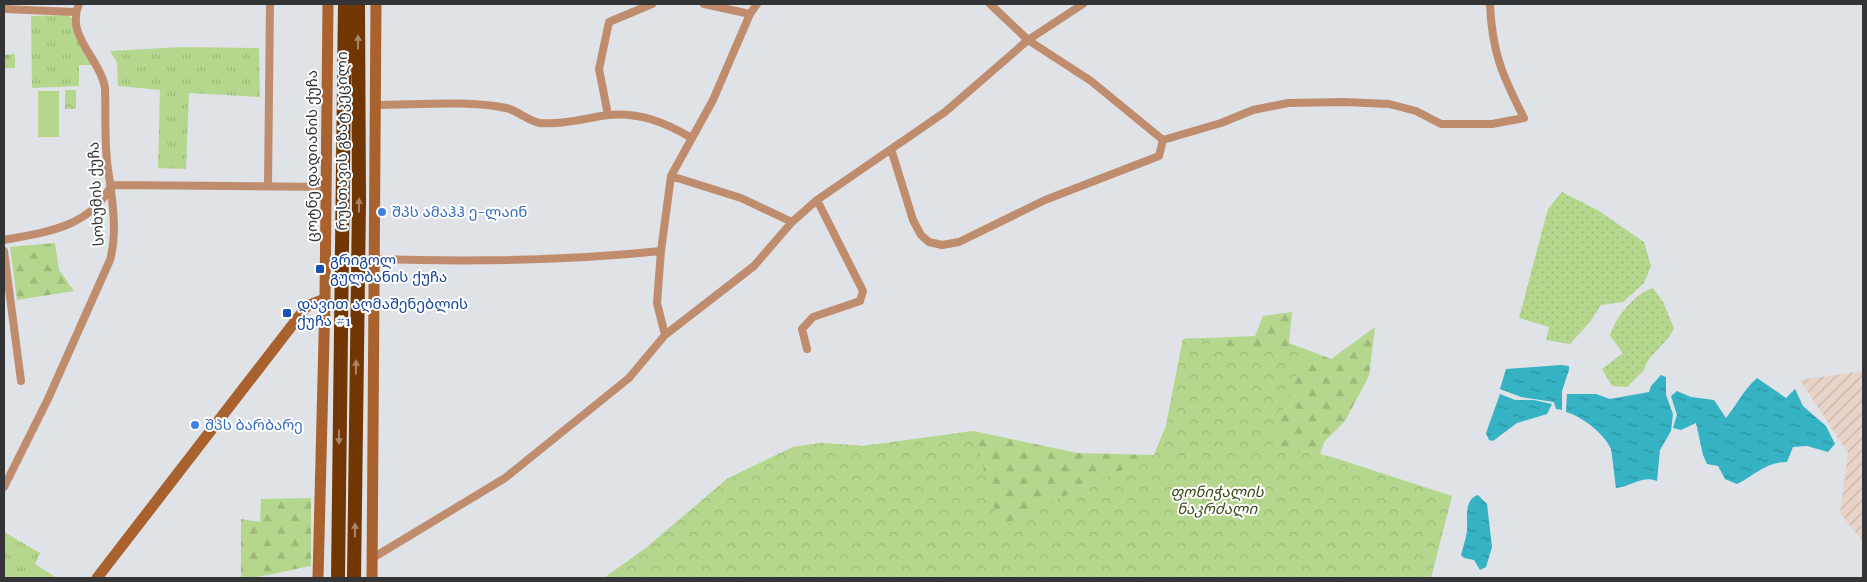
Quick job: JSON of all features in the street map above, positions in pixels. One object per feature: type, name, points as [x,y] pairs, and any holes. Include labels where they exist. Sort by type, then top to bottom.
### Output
[{"type":"highway","name":"რუსთავის გზატკეცილი","points":[[337,574],[345,4]]},
{"type":"highway","name":"რუსთავის გზატკეცილი","points":[[356,578],[355,414],[359,202],[358,4]]},
{"type":"street","points":[[4,9],[75,12],[79,4]]},
{"type":"street","points":[[268,185],[270,4]]},
{"type":"street","name":"ცოტნე დადიანის ქუჩა","points":[[318,578],[327,187],[328,4]]},
{"type":"street","points":[[372,578],[376,4]]},
{"type":"street","points":[[608,115],[599,69],[609,22],[652,4]]},
{"type":"street","points":[[704,4],[750,14]]},
{"type":"street","points":[[665,335],[657,303],[660,251],[670,176],[713,100],[750,14],[757,4]]},
{"type":"street","points":[[990,4],[1028,40],[1091,81],[1163,140]]},
{"type":"street","points":[[372,559],[505,478],[629,378],[665,335],[754,266],[792,222],[817,200],[945,112],[1028,40],[1083,4]]},
{"type":"street","points":[[1163,140],[1221,123],[1253,110],[1288,103],[1344,102],[1389,104],[1416,111],[1441,124],[1492,124],[1524,118],[1504,79],[1495,52],[1490,4]]},
{"type":"street","name":"სოხუმის ქუჩა","points":[[4,487],[48,400],[114,247],[112,184],[108,168],[103,76],[82,44],[74,21],[75,12]]},
{"type":"street","points":[[376,105],[468,105],[506,108],[539,123],[584,120],[608,115],[645,116],[669,125],[690,138]]},
{"type":"street","points":[[891,149],[913,220],[921,235],[929,242],[942,245],[959,242],[1045,200],[1160,156],[1163,140]]},
{"type":"street","points":[[670,176],[741,198],[792,222]]},
{"type":"street","points":[[4,240],[36,235],[71,224],[87,214],[106,195],[112,184],[327,187]]},
{"type":"street","points":[[806,349],[802,329],[813,316],[860,301],[863,291],[817,200]]},
{"type":"street","points":[[4,251],[21,381]]},
{"type":"street","points":[[375,259],[417,260],[610,256],[660,251]]},
{"type":"street","points":[[97,578],[307,306],[325,299]]},
{"type":"shaded area","points":[[1863,371],[1863,542],[1840,513],[1848,453],[1800,380]]},
{"type":"green space","points":[[68,15],[73,20],[92,65],[79,65],[79,86],[32,88],[31,16]]},
{"type":"green space","points":[[181,47],[259,48],[260,97],[189,93],[186,169],[158,168],[160,90],[118,86],[117,62],[110,51]]},
{"type":"green space","points":[[15,54],[15,68],[4,68],[4,55]]},
{"type":"green space","points":[[65,90],[76,90],[76,109],[65,109]]},
{"type":"green space","points":[[38,91],[59,91],[59,137],[38,137]]},
{"type":"green space","points":[[1562,192],[1599,211],[1644,242],[1651,266],[1644,283],[1623,302],[1601,305],[1590,322],[1570,344],[1546,340],[1549,327],[1519,318],[1548,209]]},
{"type":"green space","points":[[55,243],[59,270],[74,291],[17,300],[10,247]]},
{"type":"green space","points":[[1653,288],[1663,302],[1674,328],[1670,336],[1648,360],[1644,370],[1627,387],[1612,386],[1602,369],[1623,353],[1610,336],[1621,314],[1632,301]]},
{"type":"green space","name":"ფონიჭალის ნაკრძალი","points":[[1292,312],[1289,343],[1331,359],[1375,327],[1369,376],[1345,421],[1324,442],[1292,543],[604,578],[646,548],[727,479],[793,447],[822,443],[863,446],[974,431],[1077,453],[1154,455],[1166,426],[1183,339],[1255,336],[1263,316]]},
{"type":"green space","name":"ფონიჭალის ნაკრძალი","points":[[1192,338],[1223,344],[1240,352],[1275,351],[1308,353],[1281,414],[1275,439],[1276,449],[1290,453],[1316,453],[1335,458],[1452,496],[1431,578],[604,578],[646,548],[727,479],[793,447],[822,443],[863,446],[974,431],[999,528],[1154,455],[1166,426],[1183,339]]},
{"type":"green space","points":[[311,498],[311,566],[250,578],[241,578],[241,519],[260,522],[261,499]]},
{"type":"green space","points":[[4,532],[40,553],[35,564],[57,578],[4,578]]},
{"type":"water","points":[[1569,366],[1562,391],[1562,410],[1556,409],[1554,402],[1521,397],[1500,389],[1506,369]]},
{"type":"water","points":[[1661,375],[1666,377],[1666,395],[1673,414],[1671,431],[1660,450],[1657,481],[1646,479],[1616,488],[1611,449],[1608,443],[1591,426],[1578,417],[1566,412],[1567,394],[1596,394],[1610,399],[1649,392],[1651,386]]},
{"type":"water","points":[[1757,378],[1786,398],[1795,389],[1803,406],[1826,426],[1835,444],[1828,452],[1807,446],[1793,447],[1787,462],[1773,464],[1737,484],[1725,479],[1718,466],[1707,464],[1703,455],[1696,423],[1681,430],[1673,428],[1677,415],[1671,396],[1677,391],[1691,397],[1714,400],[1726,418]]},
{"type":"water","points":[[1500,394],[1515,400],[1534,400],[1552,404],[1547,414],[1517,423],[1493,441],[1489,440],[1486,433]]},
{"type":"water","points":[[1478,495],[1487,504],[1492,547],[1486,567],[1480,570],[1474,560],[1464,558],[1461,555],[1467,531],[1468,505],[1473,497]]},
{"type":"place","name":"შპს ამაჰჰ ე-ლაინ","points":[[382,212]]},
{"type":"place","name":"გრიგოლ გულბანის ქუჩა","points":[[320,269]]},
{"type":"place","name":"დავით აღმაშენებლის ქუჩა #1","points":[[287,313]]},
{"type":"place","name":"შპს ბარბარე","points":[[195,425]]}]
